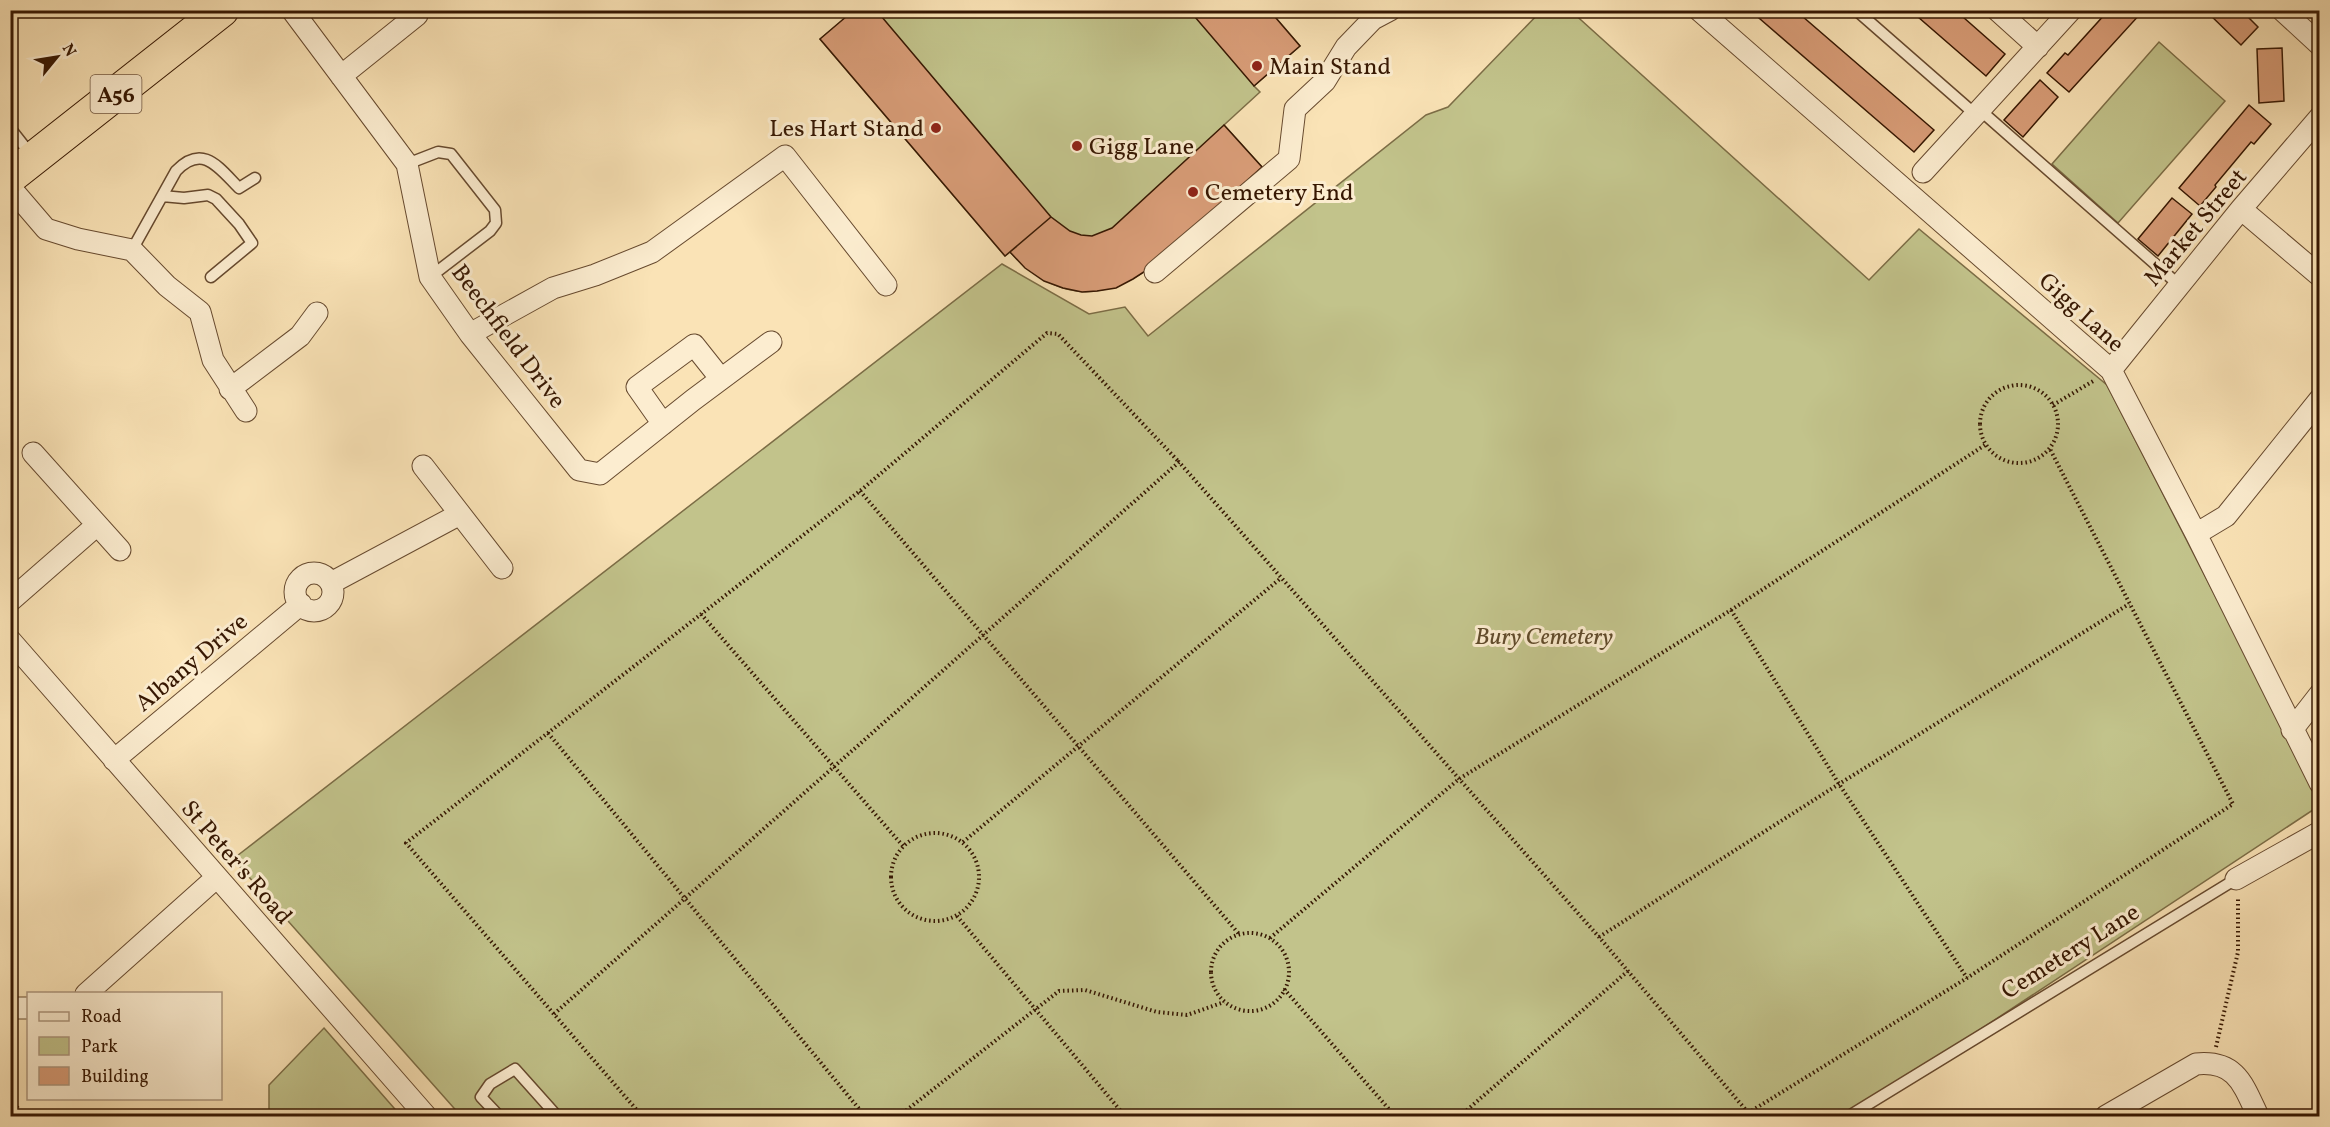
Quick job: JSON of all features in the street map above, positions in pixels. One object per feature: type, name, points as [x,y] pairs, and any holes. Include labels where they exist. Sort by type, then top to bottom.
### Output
[{"type":"highway","name":"A56","points":[[22,168],[209,17]]},
{"type":"street","name":"Beechfield Drive","points":[[292,10],[407,164],[430,277],[470,333],[579,470],[600,474],[663,424]]},
{"type":"street","points":[[1155,272],[1288,159],[1294,109],[1325,81],[1346,47],[1373,19],[1390,10]]},
{"type":"street","points":[[1997,10],[2038,47]]},
{"type":"street","points":[[1923,172],[2072,10]]},
{"type":"street","points":[[2282,10],[2319,45]]},
{"type":"street","points":[[341,76],[417,15]]},
{"type":"street","name":"Gigg Lane","points":[[1713,15],[2111,370],[2196,534],[2319,783]]},
{"type":"street","name":"Market Street","points":[[2111,370],[2241,209],[2319,117]]},
{"type":"street","points":[[470,333],[553,288],[595,275],[652,252],[785,156],[886,285]]},
{"type":"street","points":[[10,188],[46,229],[78,239],[132,250],[167,285],[200,312],[213,360],[246,411]]},
{"type":"street","points":[[2241,209],[2319,276]]},
{"type":"street","points":[[230,389],[300,336],[317,313]]},
{"type":"street","points":[[722,379],[694,345],[637,387],[663,424],[771,342]]},
{"type":"street","points":[[2196,534],[2226,516],[2319,399]]},
{"type":"street","points":[[33,453],[120,550]]},
{"type":"street","points":[[423,466],[502,568]]},
{"type":"street","name":"Albany Drive","points":[[114,760],[301,604],[314,611],[325,608],[332,598],[331,583],[460,514]]},
{"type":"street","points":[[10,601],[97,525]]},
{"type":"street","name":"St Peter's Road","points":[[10,640],[426,1116]]},
{"type":"street","points":[[2292,730],[2319,694]]},
{"type":"street","name":"Cemetery Lane","points":[[2236,879],[2319,832]]},
{"type":"street","points":[[87,992],[217,877]]},
{"type":"street","points":[[10,1008],[27,1008]]},
{"type":"street","points":[[2106,1116],[2196,1064],[2212,1062],[2225,1066],[2238,1078],[2258,1116]]},
{"type":"lane","points":[[1856,10],[2179,285]]},
{"type":"lane","points":[[10,128],[22,168]]},
{"type":"lane","points":[[407,164],[438,152],[451,154],[495,210],[496,223],[490,231],[430,277]]},
{"type":"lane","points":[[132,250],[176,171],[191,159],[208,160],[220,167],[239,189],[255,177]]},
{"type":"lane","points":[[162,196],[184,198],[207,195],[216,199],[239,224],[252,243],[211,277]]},
{"type":"lane","name":"Cemetery Lane","points":[[1849,1116],[2236,879]]},
{"type":"lane","points":[[499,1116],[481,1097],[490,1084],[514,1070],[557,1116]]},
{"type":"path","points":[[642,1116],[406,843],[860,491],[1047,333],[1058,334],[1179,462],[1628,971],[1750,1115],[1967,978],[2232,804],[2050,449]]},
{"type":"path","points":[[2053,405],[2111,370]]},
{"type":"path","points":[[2017,384],[2030,386],[2043,393],[2053,405],[2058,418],[2058,432],[2050,449],[2040,458],[2016,464],[2003,461],[1991,453],[1985,445],[1980,433],[1979,419],[1992,395],[2004,387],[2017,384]]},
{"type":"path","points":[[1270,938],[1459,779],[1731,610],[1985,445]]},
{"type":"path","points":[[554,1014],[1179,462]]},
{"type":"path","points":[[860,491],[1239,934]]},
{"type":"path","points":[[963,842],[1281,578]]},
{"type":"path","points":[[1599,938],[1839,784],[2129,604]]},
{"type":"path","points":[[1731,610],[1839,784],[1967,978]]},
{"type":"path","points":[[701,614],[903,846]]},
{"type":"path","points":[[548,733],[865,1116]]},
{"type":"path","points":[[930,833],[946,834],[963,842],[976,859],[980,874],[978,889],[972,903],[957,916],[932,922],[917,918],[899,904],[893,894],[890,879],[896,856],[903,846],[915,837],[930,833]]},
{"type":"path","points":[[2212,1062],[2238,952],[2240,907],[2236,879]]},
{"type":"path","points":[[957,916],[1125,1116]]},
{"type":"path","points":[[1252,933],[1270,938],[1282,950],[1289,971],[1284,989],[1277,1000],[1262,1009],[1249,1011],[1236,1009],[1224,1002],[1213,986],[1210,975],[1212,961],[1219,947],[1239,934],[1252,933]]},
{"type":"path","points":[[1460,1116],[1628,971]]},
{"type":"path","points":[[1284,989],[1395,1116]]},
{"type":"path","points":[[899,1116],[1059,991],[1085,990],[1157,1012],[1187,1015],[1224,1002]]},
{"type":"path","points":[[10,1090],[21,1116]]},
{"type":"path","points":[[10,1108],[17,1106]]},
{"type":"path","points":[[700,1116],[708,1116]]},
{"type":"green space","name":"Gigg Lane","points":[[1269,10],[1300,46],[1254,86],[1260,92],[1224,125],[1262,167],[1150,268],[1112,288],[1094,291],[1077,291],[1060,287],[1043,279],[1010,252],[1005,256],[820,39],[854,11]]},
{"type":"green space","name":"Bury Cemetery","points":[[1542,10],[1571,11],[1869,280],[1919,229],[2107,385],[2320,800],[2319,806],[1849,1116],[461,1116],[233,859],[1002,264],[1089,314],[1125,307],[1148,336],[1426,115],[1448,107]]},
{"type":"green space","points":[[2159,42],[2225,101],[2118,223],[2052,164]]},
{"type":"green space","points":[[324,1028],[401,1116],[269,1116],[269,1085]]},
{"type":"building","name":"Les Hart Stand","points":[[854,10],[876,10],[1051,217],[1005,256],[820,39]]},
{"type":"building","name":"Main Stand","points":[[1189,10],[1269,10],[1300,46],[1254,86]]},
{"type":"building","points":[[1754,10],[1795,10],[1934,130],[1914,152],[1752,12]]},
{"type":"building","points":[[1910,10],[1955,10],[2005,54],[1986,76]]},
{"type":"building","points":[[2105,10],[2142,12],[2069,92],[2047,73],[2065,53],[2068,55],[2106,13]]},
{"type":"building","points":[[2205,10],[2241,10],[2258,27],[2241,45]]},
{"type":"building","points":[[2282,48],[2284,101],[2259,103],[2257,49]]},
{"type":"building","points":[[2040,80],[2058,97],[2023,137],[2004,120]]},
{"type":"building","points":[[2249,105],[2271,124],[2254,144],[2251,142],[2200,206],[2179,188]]},
{"type":"building","name":"Cemetery End","points":[[1224,125],[1262,167],[1150,268],[1133,279],[1116,288],[1097,291],[1082,292],[1063,288],[1044,281],[1025,268],[1010,252],[1051,217],[1070,231],[1081,235],[1092,236],[1112,228]]},
{"type":"building","points":[[2172,198],[2192,214],[2158,256],[2138,239]]},
{"type":"place","name":"Main Stand","points":[[1257,66]]},
{"type":"place","name":"Les Hart Stand","points":[[936,128]]},
{"type":"place","name":"Gigg Lane","points":[[1077,146]]},
{"type":"place","name":"Cemetery End","points":[[1193,192]]}]
